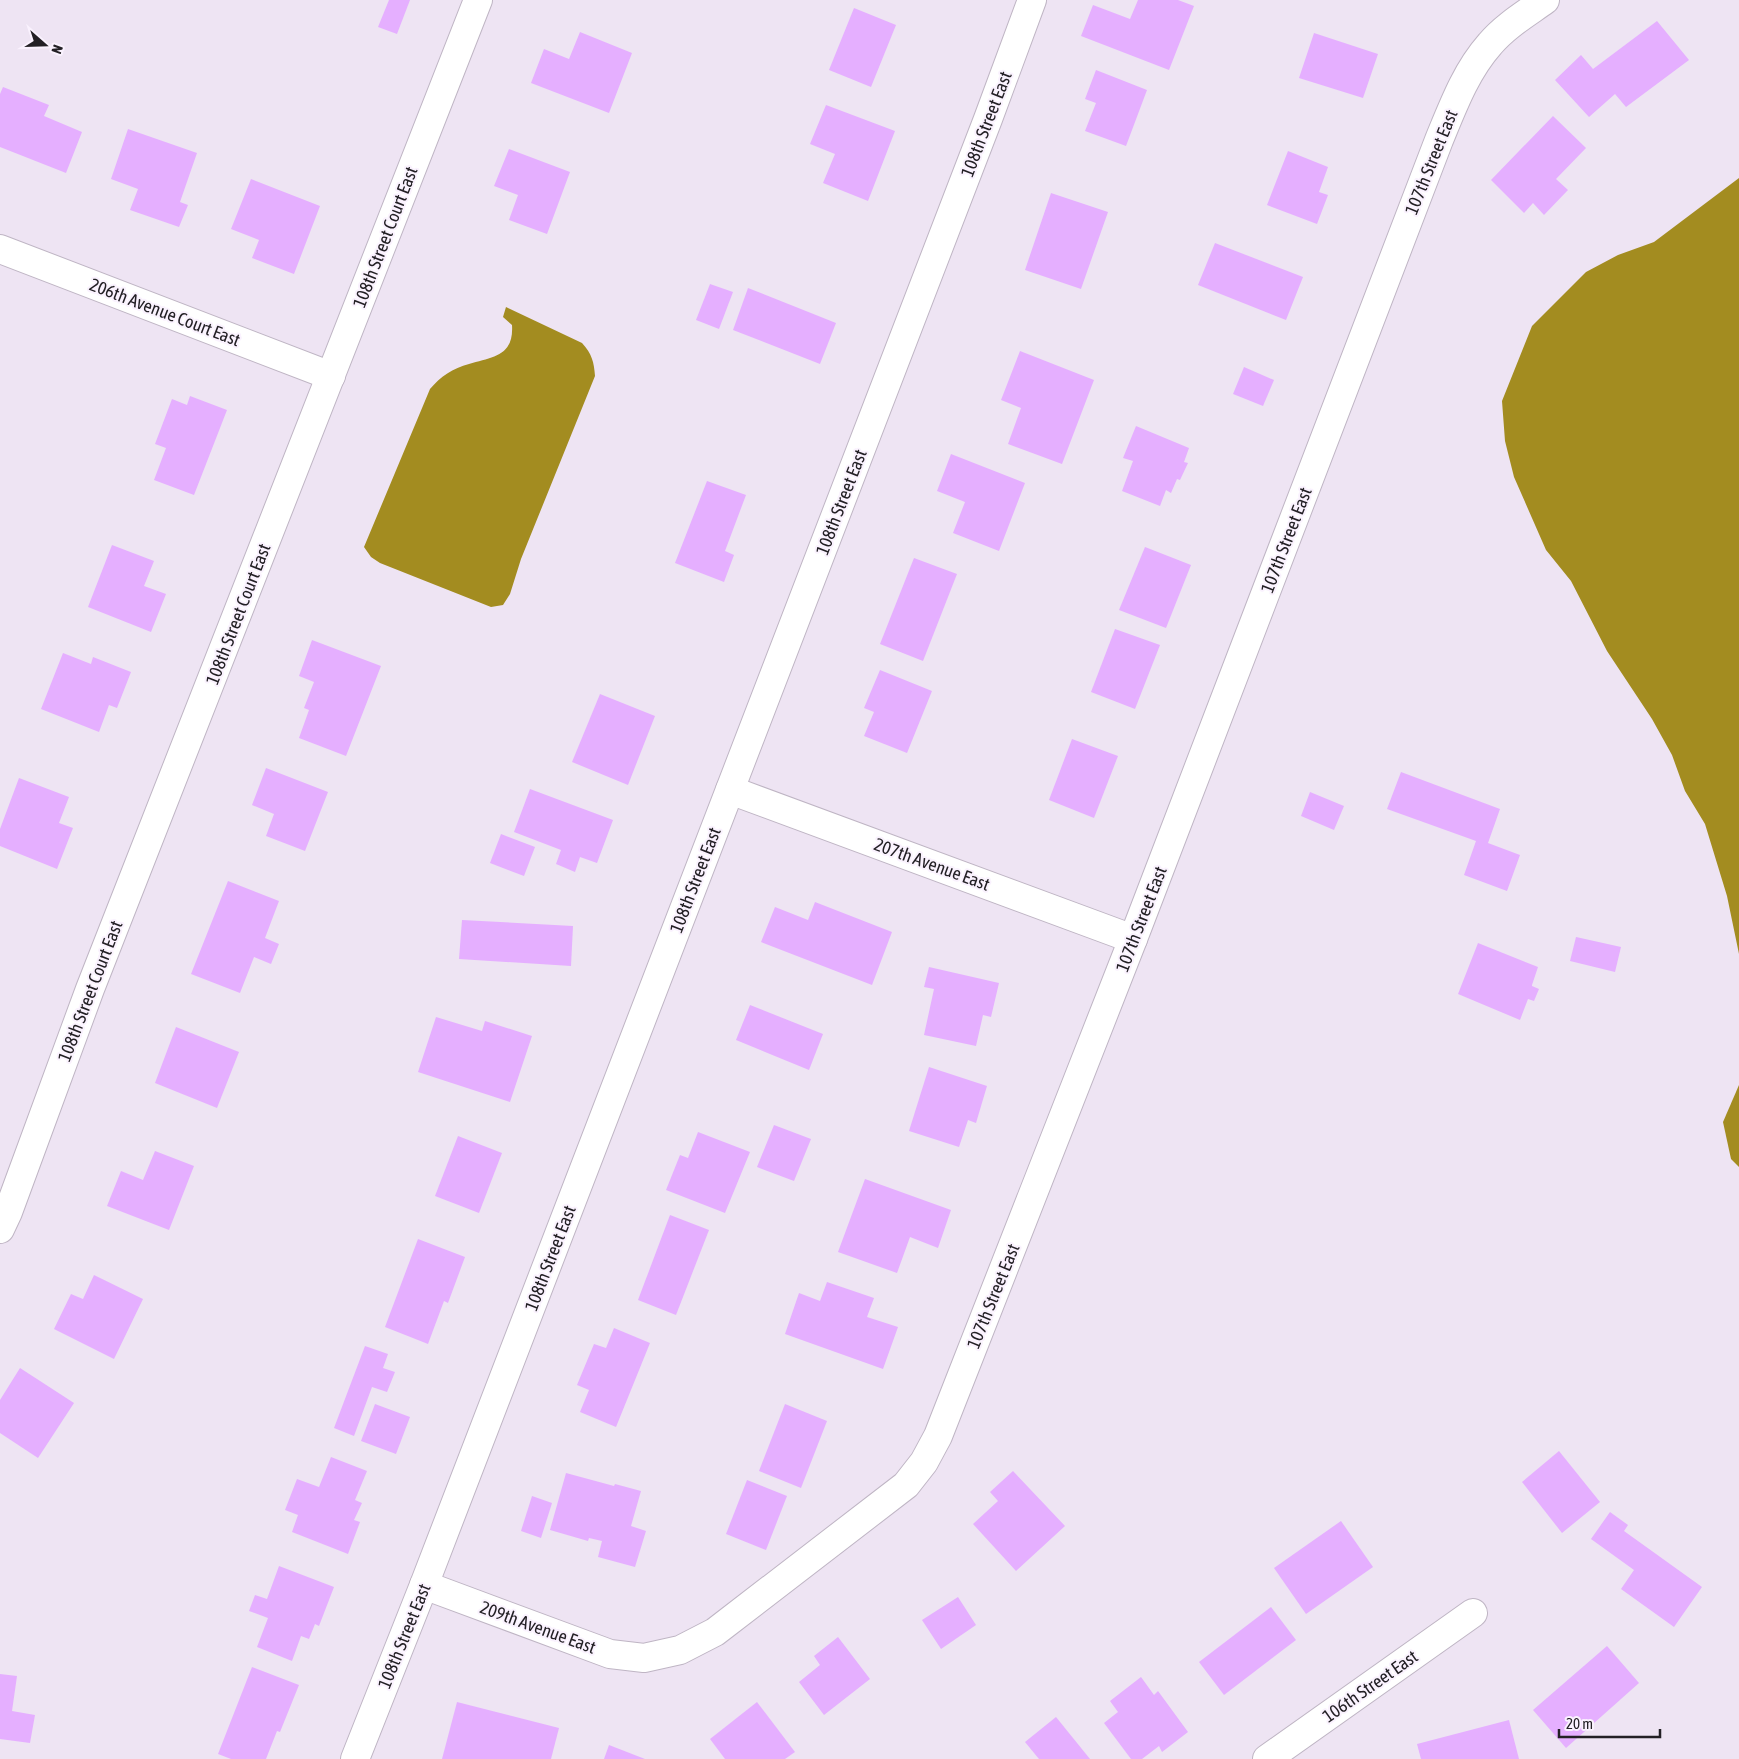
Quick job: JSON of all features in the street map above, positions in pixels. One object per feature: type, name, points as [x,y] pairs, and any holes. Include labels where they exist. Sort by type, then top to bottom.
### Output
[{"type":"street","name":"108th Street Court East","points":[[0,1229],[90,990],[478,0]]},
{"type":"street","name":"108th Street East","points":[[355,1759],[424,1586],[1032,0]]},
{"type":"street","name":"107th Street East","points":[[655,1654],[680,1650],[715,1632],[906,1485],[924,1462],[938,1436],[1133,939],[1439,140],[1461,88],[1476,62],[1491,42],[1545,0]]},
{"type":"street","name":"206th Avenue Court East","points":[[0,249],[331,376]]},
{"type":"street","name":"207th Avenue East","points":[[730,790],[1133,939]]},
{"type":"street","name":"209th Avenue East","points":[[424,1586],[610,1654],[644,1658],[655,1654]]},
{"type":"street","name":"106th Street East","points":[[1266,1759],[1473,1613]]},
{"type":"shaded area","points":[[1739,178],[1739,954],[1727,896],[1705,824],[1685,791],[1672,755],[1652,719],[1607,651],[1571,581],[1546,550],[1514,477],[1505,441],[1502,401],[1532,326],[1586,272],[1618,255],[1654,242]]},
{"type":"shaded area","points":[[506,307],[582,343],[592,358],[595,376],[521,559],[510,594],[503,605],[491,607],[380,563],[371,557],[364,547],[430,389],[452,371],[494,357],[506,349],[512,335],[512,325],[503,317]]},
{"type":"shaded area","points":[[1739,1085],[1739,1167],[1731,1159],[1723,1122]]},
{"type":"building","points":[[389,0],[410,0],[397,34],[378,27]]},
{"type":"building","points":[[1138,0],[1178,0],[1194,6],[1169,70],[1081,36],[1093,5],[1130,19]]},
{"type":"building","points":[[854,8],[896,25],[871,87],[829,70]]},
{"type":"building","points":[[1657,21],[1689,60],[1626,107],[1615,94],[1589,117],[1555,80],[1581,55],[1593,69]]},
{"type":"building","points":[[580,32],[632,53],[609,113],[531,83],[544,49],[569,59]]},
{"type":"building","points":[[1314,33],[1378,54],[1363,98],[1299,78]]},
{"type":"building","points":[[1096,70],[1147,90],[1126,146],[1085,131],[1096,103],[1085,99]]},
{"type":"building","points":[[3,87],[49,105],[44,116],[82,132],[66,173],[0,147],[0,94]]},
{"type":"building","points":[[826,105],[895,131],[868,201],[823,183],[835,154],[810,144]]},
{"type":"building","points":[[1553,116],[1586,148],[1556,179],[1568,190],[1544,215],[1533,203],[1524,213],[1491,180]]},
{"type":"building","points":[[128,129],[197,153],[180,202],[188,205],[179,227],[130,210],[138,189],[111,179]]},
{"type":"building","points":[[509,149],[570,172],[547,234],[509,220],[518,195],[494,186]]},
{"type":"building","points":[[1288,151],[1328,167],[1319,192],[1328,195],[1317,224],[1267,205]]},
{"type":"building","points":[[251,179],[320,206],[294,274],[252,258],[259,240],[231,229]]},
{"type":"building","points":[[1051,193],[1108,212],[1081,289],[1025,270]]},
{"type":"building","points":[[1215,243],[1303,277],[1286,320],[1198,285]]},
{"type":"building","points":[[710,284],[733,292],[719,329],[696,320]]},
{"type":"building","points":[[748,288],[836,323],[820,364],[733,330]]},
{"type":"building","points":[[1020,351],[1094,380],[1062,464],[1008,444],[1021,408],[1001,400]]},
{"type":"building","points":[[1244,367],[1274,380],[1263,406],[1233,394]]},
{"type":"building","points":[[190,396],[227,410],[194,495],[154,480],[166,448],[155,444],[172,399],[187,405]]},
{"type":"building","points":[[1136,426],[1189,448],[1184,462],[1188,463],[1180,480],[1177,479],[1171,493],[1166,490],[1160,506],[1122,491],[1133,461],[1123,458]]},
{"type":"building","points":[[951,454],[1025,483],[999,551],[953,533],[965,502],[937,491]]},
{"type":"building","points":[[707,481],[746,495],[725,551],[734,555],[724,582],[675,563]]},
{"type":"building","points":[[112,545],[154,561],[144,586],[166,594],[151,632],[88,607]]},
{"type":"building","points":[[1145,547],[1191,565],[1166,628],[1119,610]]},
{"type":"building","points":[[914,558],[957,574],[923,661],[880,644]]},
{"type":"building","points":[[1115,629],[1160,645],[1135,709],[1091,692]]},
{"type":"building","points":[[312,640],[381,666],[346,756],[299,738],[309,710],[304,708],[314,682],[299,676]]},
{"type":"building","points":[[63,653],[91,664],[93,657],[131,672],[117,708],[109,705],[99,732],[41,709]]},
{"type":"building","points":[[880,670],[932,691],[907,753],[864,736],[874,712],[864,708]]},
{"type":"building","points":[[600,694],[655,716],[628,785],[572,762]]},
{"type":"building","points":[[1072,739],[1118,756],[1094,818],[1049,800]]},
{"type":"building","points":[[266,768],[328,792],[305,851],[266,836],[274,814],[252,805]]},
{"type":"building","points":[[1401,772],[1500,809],[1488,843],[1520,855],[1507,891],[1464,875],[1476,841],[1387,809]]},
{"type":"building","points":[[19,778],[69,797],[59,823],[73,828],[57,869],[0,846],[0,829]]},
{"type":"building","points":[[530,789],[613,820],[597,863],[580,857],[575,872],[556,864],[561,850],[514,832]]},
{"type":"building","points":[[1310,792],[1344,806],[1334,830],[1301,816]]},
{"type":"building","points":[[501,834],[535,847],[524,876],[490,863]]},
{"type":"building","points":[[228,881],[279,901],[265,938],[279,944],[271,964],[254,957],[240,993],[191,974]]},
{"type":"building","points":[[815,902],[892,932],[872,985],[761,942],[775,907],[808,920]]},
{"type":"building","points":[[462,920],[573,926],[571,966],[459,959]]},
{"type":"building","points":[[1576,937],[1621,947],[1615,972],[1570,961]]},
{"type":"building","points":[[1478,943],[1538,967],[1532,986],[1539,989],[1534,1001],[1528,999],[1520,1020],[1458,994]]},
{"type":"building","points":[[929,967],[999,983],[991,1017],[983,1015],[976,1046],[924,1035],[934,989],[924,987]]},
{"type":"building","points":[[750,1005],[823,1034],[809,1070],[736,1040]]},
{"type":"building","points":[[436,1017],[482,1031],[485,1021],[532,1036],[510,1102],[418,1072]]},
{"type":"building","points":[[176,1027],[239,1052],[217,1108],[155,1083]]},
{"type":"building","points":[[929,1067],[987,1086],[976,1123],[968,1120],[959,1147],[909,1131]]},
{"type":"building","points":[[774,1125],[811,1139],[794,1181],[757,1167]]},
{"type":"building","points":[[698,1132],[750,1152],[725,1213],[666,1190],[680,1155],[688,1158]]},
{"type":"building","points":[[458,1136],[502,1153],[479,1213],[435,1196]]},
{"type":"building","points":[[155,1151],[194,1166],[169,1230],[107,1206],[121,1171],[143,1180]]},
{"type":"building","points":[[865,1179],[951,1210],[938,1248],[910,1237],[897,1273],[838,1252]]},
{"type":"building","points":[[670,1215],[709,1230],[676,1315],[638,1300]]},
{"type":"building","points":[[418,1239],[465,1257],[448,1303],[444,1301],[428,1344],[385,1327]]},
{"type":"building","points":[[94,1275],[143,1299],[114,1359],[54,1329],[71,1294],[83,1299]]},
{"type":"building","points":[[827,1282],[874,1298],[867,1317],[898,1327],[883,1369],[785,1334],[799,1293],[820,1301]]},
{"type":"building","points":[[614,1328],[650,1343],[616,1427],[580,1412],[589,1390],[577,1385],[594,1344],[606,1348]]},
{"type":"building","points":[[365,1346],[388,1354],[383,1368],[395,1372],[387,1392],[372,1387],[354,1436],[334,1428]]},
{"type":"building","points":[[20,1368],[74,1403],[38,1458],[0,1433],[0,1400]]},
{"type":"building","points":[[375,1404],[410,1417],[396,1454],[361,1441]]},
{"type":"building","points":[[785,1404],[827,1421],[801,1488],[759,1471]]},
{"type":"building","points":[[1559,1451],[1600,1502],[1562,1533],[1522,1482]]},
{"type":"building","points":[[331,1457],[367,1471],[355,1500],[362,1503],[354,1520],[360,1522],[348,1554],[292,1532],[298,1515],[285,1510],[297,1479],[319,1487]]},
{"type":"building","points":[[1013,1471],[1065,1526],[1016,1571],[973,1524],[998,1501],[990,1492]]},
{"type":"building","points":[[566,1473],[641,1491],[631,1526],[646,1531],[635,1567],[598,1557],[602,1541],[589,1538],[588,1541],[550,1530]]},
{"type":"building","points":[[747,1480],[787,1496],[766,1550],[726,1534]]},
{"type":"building","points":[[532,1496],[552,1503],[541,1538],[521,1531]]},
{"type":"building","points":[[1610,1512],[1628,1525],[1624,1531],[1702,1587],[1674,1627],[1621,1589],[1634,1570],[1591,1539]]},
{"type":"building","points":[[1341,1521],[1373,1567],[1306,1614],[1274,1568]]},
{"type":"building","points":[[279,1566],[334,1587],[319,1626],[315,1624],[309,1639],[301,1636],[292,1661],[257,1647],[268,1618],[249,1611],[255,1595],[267,1599]]},
{"type":"building","points":[[958,1597],[976,1625],[941,1649],[922,1620]]},
{"type":"building","points":[[1271,1607],[1296,1640],[1224,1695],[1199,1662]]},
{"type":"building","points":[[838,1637],[870,1679],[824,1715],[799,1682],[820,1665],[814,1656]]},
{"type":"building","points":[[1607,1646],[1639,1683],[1566,1748],[1533,1710]]},
{"type":"building","points":[[252,1667],[299,1685],[280,1732],[277,1731],[266,1759],[231,1759],[218,1754]]},
{"type":"building","points":[[0,1674],[17,1676],[12,1711],[35,1715],[30,1743],[0,1739]]},
{"type":"building","points":[[1141,1677],[1154,1695],[1158,1691],[1188,1732],[1162,1752],[1159,1746],[1142,1759],[1131,1759],[1104,1723],[1118,1712],[1110,1701]]},
{"type":"building","points":[[457,1702],[559,1728],[551,1759],[442,1759]]},
{"type":"building","points":[[757,1702],[795,1752],[785,1759],[725,1759],[710,1739]]},
{"type":"building","points":[[1056,1717],[1090,1759],[1039,1759],[1025,1742]]},
{"type":"building","points":[[1509,1720],[1519,1759],[1421,1759],[1417,1744]]},
{"type":"building","points":[[609,1745],[645,1759],[604,1759]]}]
